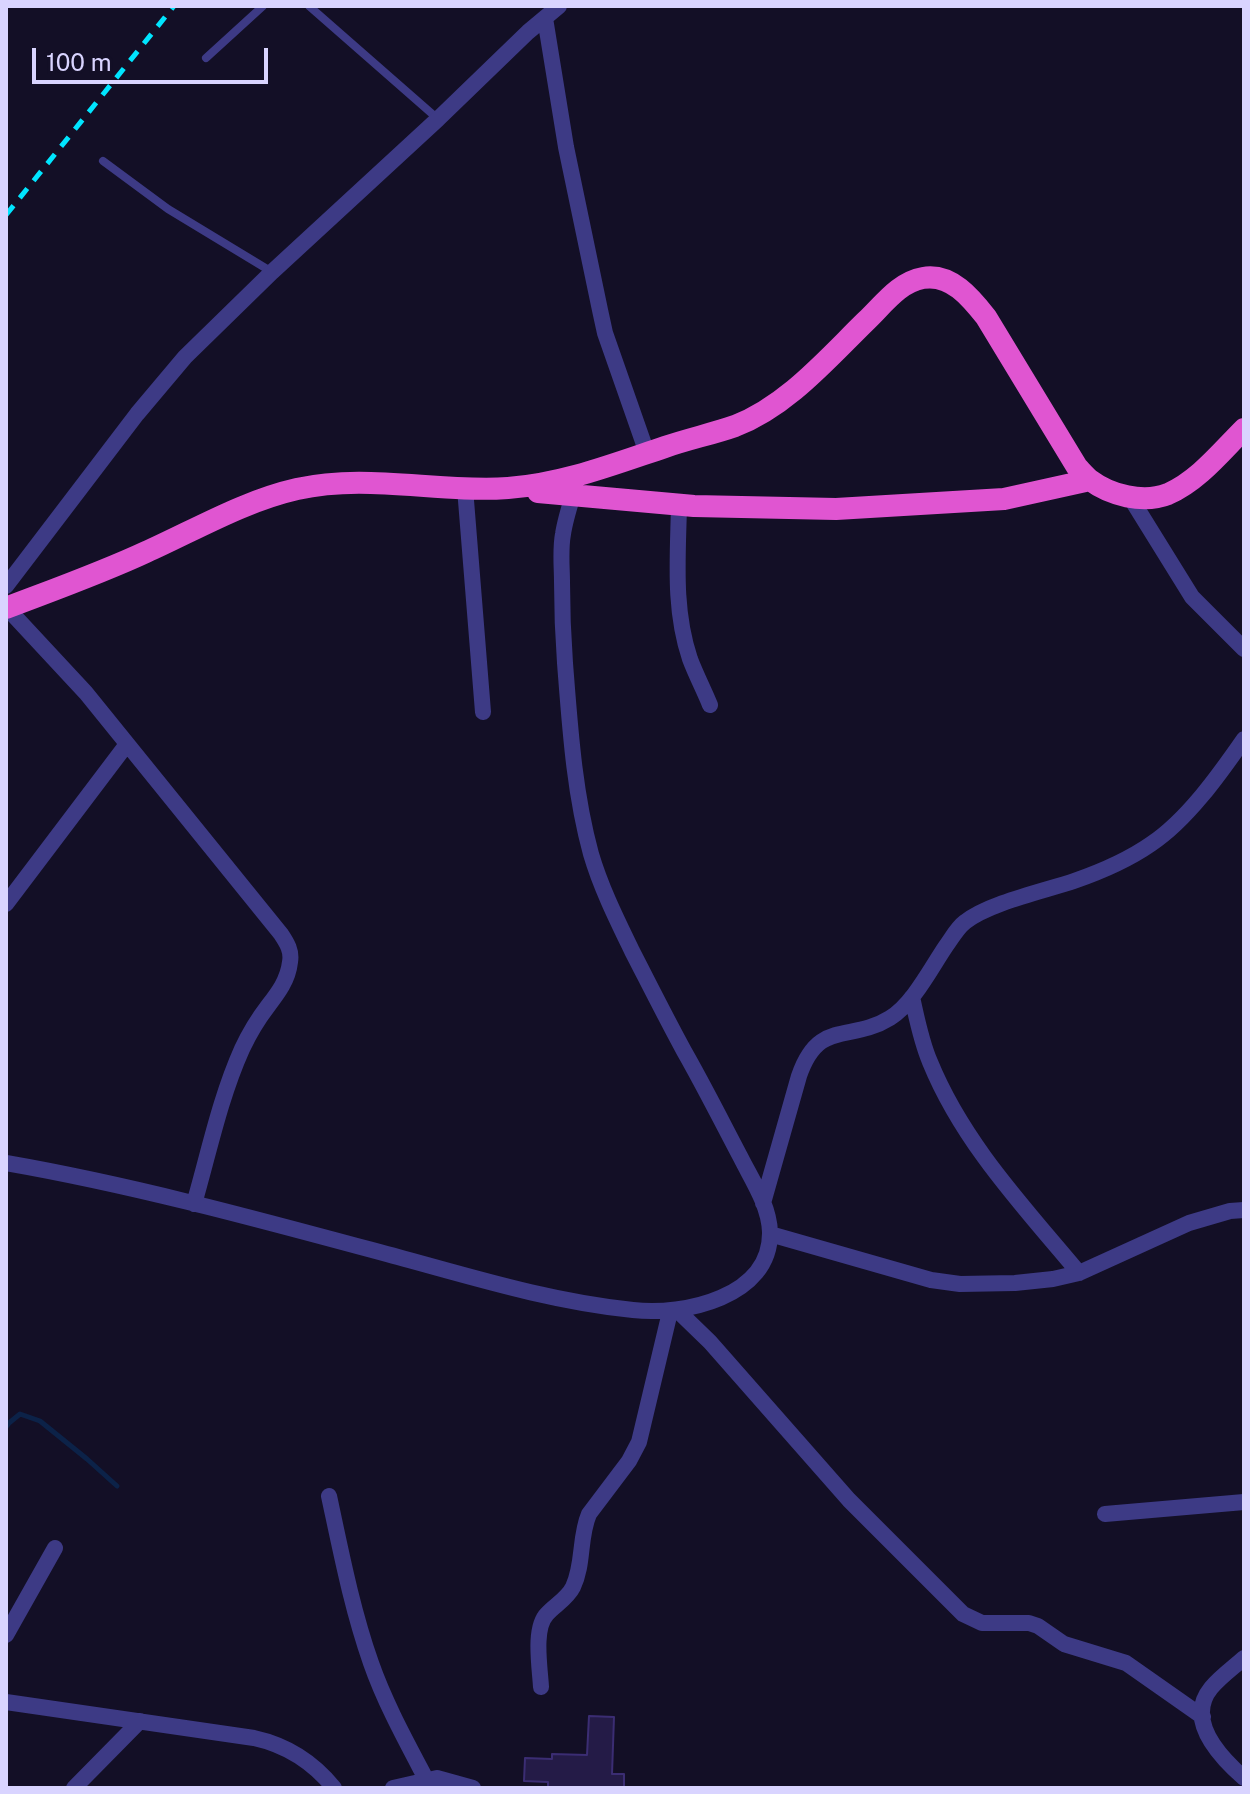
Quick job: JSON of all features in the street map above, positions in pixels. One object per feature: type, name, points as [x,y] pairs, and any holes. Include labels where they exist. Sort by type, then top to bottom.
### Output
[{"type":"highway","points":[[509,488],[560,480],[736,425],[761,413],[810,376],[902,286],[924,278],[942,279],[961,289],[975,303],[1077,467],[1090,480],[1113,492],[1147,498],[1166,495],[1188,482],[1244,429]]},
{"type":"highway","points":[[6,608],[132,559],[225,515],[296,489],[355,482],[509,488],[679,505],[836,509],[1004,499],[1090,480]]},
{"type":"street","points":[[6,586],[137,414],[185,357],[272,272],[559,6]]},
{"type":"street","points":[[545,18],[566,147],[605,333],[647,453]]},
{"type":"street","points":[[465,488],[483,712]]},
{"type":"street","points":[[6,1163],[143,1191],[485,1281],[634,1310],[674,1311],[711,1302],[754,1276],[767,1253],[770,1234],[763,1203],[708,1093],[660,1008],[621,928],[592,858],[575,775],[563,632],[562,538],[573,495]]},
{"type":"street","points":[[1130,497],[1192,597],[1244,649]]},
{"type":"street","points":[[679,505],[677,581],[681,621],[690,659],[710,705]]},
{"type":"street","points":[[6,608],[86,693],[290,949],[291,961],[279,993],[244,1044],[233,1070],[194,1204]]},
{"type":"street","points":[[763,1203],[799,1076],[809,1052],[825,1038],[871,1026],[899,1011],[966,922],[992,908],[1077,880],[1128,858],[1153,843],[1208,788],[1244,739]]},
{"type":"street","points":[[6,904],[127,744]]},
{"type":"street","points":[[912,997],[923,1043],[957,1116],[983,1157],[1079,1273]]},
{"type":"street","points":[[770,1234],[931,1280],[960,1284],[1015,1283],[1079,1273],[1189,1223],[1244,1210]]},
{"type":"street","points":[[541,1687],[538,1638],[542,1619],[573,1588],[584,1524],[639,1442],[674,1311]]},
{"type":"street","points":[[674,1311],[710,1342],[849,1500],[963,1614],[982,1623],[1029,1623],[1064,1644],[1126,1663],[1203,1717]]},
{"type":"street","points":[[329,1496],[350,1593],[371,1663],[389,1707],[426,1779]]},
{"type":"street","points":[[1105,1514],[1244,1502]]},
{"type":"street","points":[[6,1635],[55,1548]]},
{"type":"street","points":[[1244,1658],[1211,1688],[1203,1703],[1207,1736],[1230,1766],[1244,1778]]},
{"type":"street","points":[[6,1702],[274,1742],[307,1762],[334,1788]]},
{"type":"street","points":[[74,1788],[140,1721]]},
{"type":"street","points":[[393,1788],[437,1778],[473,1788]]},
{"type":"lane","points":[[206,58],[263,6]]},
{"type":"lane","points":[[309,6],[438,119]]},
{"type":"lane","points":[[103,161],[168,209],[272,272]]},
{"type":"building","points":[[589,1716],[614,1717],[612,1774],[624,1774],[624,1788],[548,1787],[548,1782],[524,1781],[525,1758],[552,1759],[552,1754],[587,1755]]},
{"type":"waterway","points":[[6,1427],[20,1414],[40,1421],[117,1486]]},
{"type":"railway","points":[[6,215],[174,6]]}]
